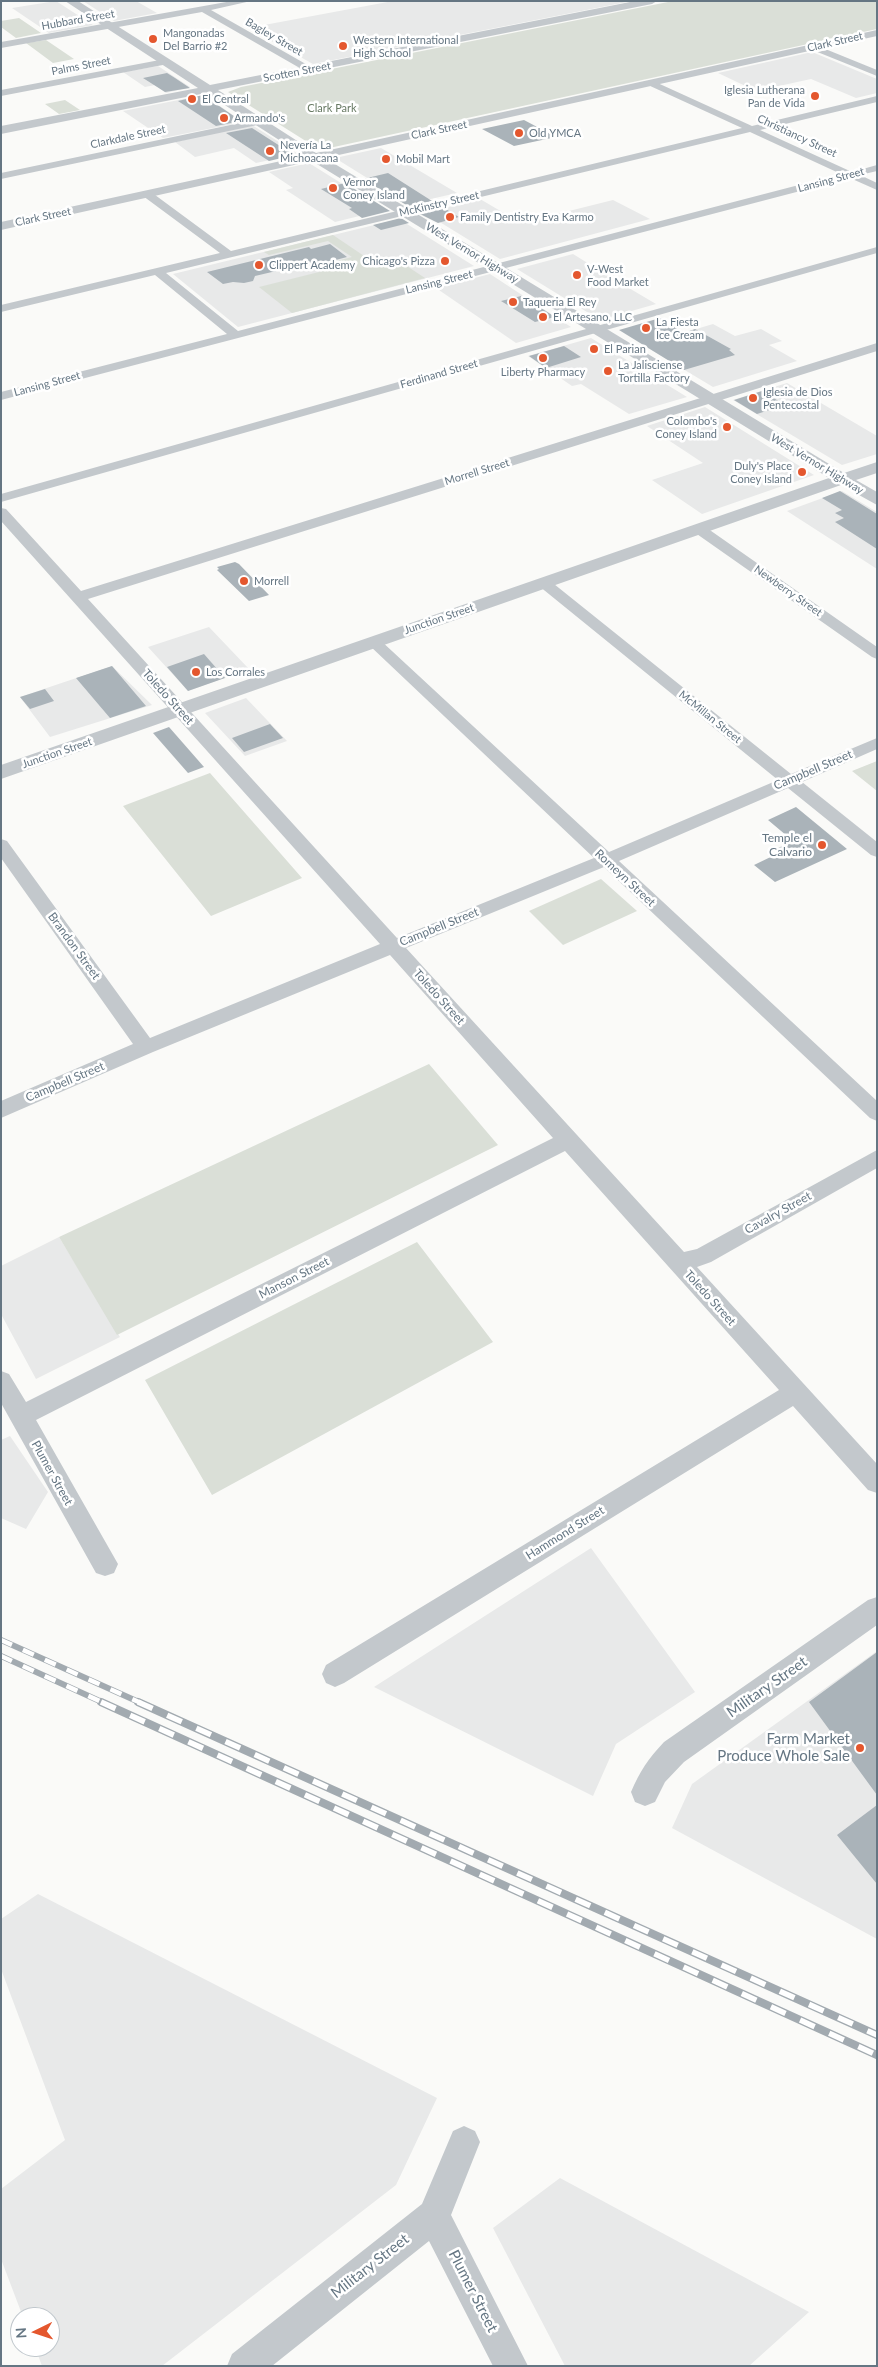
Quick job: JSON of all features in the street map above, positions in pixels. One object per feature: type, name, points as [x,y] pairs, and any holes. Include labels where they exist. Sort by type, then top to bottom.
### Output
[{"type":"street","name":"West Vernor Highway","points":[[70,1],[315,157],[877,500]]},
{"type":"street","name":"Hubbard Street","points":[[1,45],[203,9],[224,3],[247,1]]},
{"type":"street","name":"Scotten Street","points":[[1,130],[652,1]]},
{"type":"street","name":"Bagley Street","points":[[203,9],[308,70]]},
{"type":"street","name":"Clark Street","points":[[1,226],[877,33]]},
{"type":"street","points":[[813,47],[877,73]]},
{"type":"street","name":"Palms Street","points":[[1,93],[165,62]]},
{"type":"street","name":"Christiancy Street","points":[[651,83],[877,187]]},
{"type":"street","name":"McKinstry Street","points":[[1,309],[877,99]]},
{"type":"street","name":"Clarkdale Street","points":[[1,176],[259,122]]},
{"type":"street","name":"Lansing Street","points":[[1,396],[877,168]]},
{"type":"street","points":[[147,194],[228,254]]},
{"type":"street","name":"Ferdinand Street","points":[[1,498],[877,250]]},
{"type":"street","points":[[157,271],[236,335]]},
{"type":"street","name":"Morrell Street","points":[[78,597],[877,347]]},
{"type":"street","name":"Junction Street","points":[[1,772],[877,467]]},
{"type":"street","name":"Toledo Street","points":[[1,512],[877,1482]]},
{"type":"street","name":"Newberry Street","points":[[699,529],[877,654]]},
{"type":"street","name":"McMillan Street","points":[[544,583],[877,851]]},
{"type":"street","name":"Romeyn Street","points":[[374,642],[605,860],[877,1112]]},
{"type":"street","name":"Campbell Street","points":[[1,1110],[392,946],[605,860],[877,743]]},
{"type":"street","name":"Brandon Street","points":[[1,845],[146,1048]]},
{"type":"street","name":"Manson Street","points":[[20,1417],[568,1140]]},
{"type":"street","name":"Cavalry Street","points":[[678,1263],[702,1256],[877,1158]]},
{"type":"street","name":"Plumer Street","points":[[1,1381],[105,1564]]},
{"type":"street","name":"Hammond Street","points":[[335,1674],[775,1403],[796,1393]]},
{"type":"street","name":"Military Street","points":[[645,1792],[655,1772],[674,1752],[877,1609]]},
{"type":"street","name":"Military Street","points":[[244,2366],[434,2216],[464,2142]]},
{"type":"street","name":"Plumer Street","points":[[434,2216],[511,2366]]},
{"type":"shaded area","points":[[56,1],[93,25],[49,33],[12,8]]},
{"type":"shaded area","points":[[83,1],[136,1],[157,13],[114,21]]},
{"type":"shaded area","name":"Western International High School","points":[[393,1],[632,1],[313,64],[248,28]]},
{"type":"shaded area","points":[[812,52],[877,79],[877,93],[856,98],[811,79],[756,91],[718,73]]},
{"type":"shaded area","points":[[158,66],[190,87],[166,93],[155,85],[145,87],[123,72]]},
{"type":"shaded area","points":[[204,95],[243,122],[163,138],[123,111]]},
{"type":"shaded area","points":[[252,125],[298,154],[256,163],[234,148],[195,157],[175,142]]},
{"type":"shaded area","points":[[381,148],[457,193],[409,204],[335,158]]},
{"type":"shaded area","points":[[309,163],[384,210],[335,222],[286,190],[293,188],[269,172]]},
{"type":"shaded area","points":[[480,199],[521,223],[613,200],[650,219],[500,259],[425,213]]},
{"type":"shaded area","points":[[399,219],[474,266],[238,327],[173,274]]},
{"type":"shaded area","points":[[573,254],[656,304],[600,320],[517,269]]},
{"type":"shaded area","points":[[490,274],[571,327],[516,343],[436,288]]},
{"type":"shaded area","points":[[713,324],[735,336],[761,329],[782,341],[769,345],[797,361],[713,387],[643,345]]},
{"type":"shaded area","points":[[591,338],[687,397],[629,414],[581,384],[572,386],[528,356]]},
{"type":"shaded area","points":[[787,383],[877,436],[877,454],[842,465],[733,400]]},
{"type":"shaded area","points":[[705,407],[814,475],[702,514],[652,480],[703,463],[647,426]]},
{"type":"shaded area","points":[[842,491],[877,512],[877,569],[787,511]]},
{"type":"shaded area","points":[[209,627],[249,669],[188,691],[148,647]]},
{"type":"shaded area","points":[[112,666],[152,705],[50,737],[20,697]]},
{"type":"shaded area","points":[[246,698],[287,741],[245,756],[205,713]]},
{"type":"shaded area","points":[[59,1237],[120,1337],[36,1379],[1,1314],[1,1266]]},
{"type":"shaded area","points":[[10,1436],[48,1492],[26,1529],[1,1518],[1,1440]]},
{"type":"shaded area","points":[[591,1548],[695,1692],[616,1744],[593,1796],[374,1687]]},
{"type":"shaded area","points":[[877,1651],[877,1939],[672,1828],[692,1784]]},
{"type":"shaded area","points":[[38,1894],[437,2098],[396,2185],[162,2366],[42,2366],[39,2357],[60,2357],[60,2307],[19,2307],[1,2259],[1,2189],[65,2140],[1,1969],[1,1919]]},
{"type":"shaded area","points":[[560,2178],[809,2312],[749,2366],[565,2366],[493,2228]]},
{"type":"green space","name":"Clark Park","points":[[673,1],[877,1],[877,29],[320,150],[228,92],[241,87]]},
{"type":"green space","points":[[19,18],[41,33],[16,38],[1,27],[1,21]]},
{"type":"green space","points":[[46,40],[74,59],[53,63],[26,43]]},
{"type":"green space","points":[[65,100],[80,110],[59,114],[45,104]]},
{"type":"green space","points":[[333,235],[373,262],[393,257],[425,278],[292,313],[259,287],[339,267],[333,262],[352,257],[328,241],[269,255],[264,252]]},
{"type":"green space","points":[[877,761],[877,791],[852,771]]},
{"type":"green space","points":[[210,773],[302,878],[211,916],[123,806]]},
{"type":"green space","points":[[601,879],[637,911],[563,945],[529,911]]},
{"type":"green space","points":[[429,1064],[498,1145],[117,1335],[59,1237]]},
{"type":"green space","points":[[417,1242],[493,1342],[212,1495],[145,1380]]},
{"type":"building","points":[[167,73],[190,88],[165,92],[143,78]]},
{"type":"building","points":[[203,95],[241,121],[216,126],[178,101]]},
{"type":"building","name":"Old YMCA","points":[[524,120],[556,137],[514,146],[482,129]]},
{"type":"building","points":[[252,128],[294,155],[269,161],[226,133]]},
{"type":"building","points":[[388,173],[432,201],[408,206],[363,179]]},
{"type":"building","points":[[345,183],[390,211],[362,218],[349,209],[352,208],[321,189]]},
{"type":"building","points":[[444,208],[459,217],[438,223],[420,214]]},
{"type":"building","points":[[401,218],[409,223],[381,230],[373,225]]},
{"type":"building","name":"Clippert Academy","points":[[330,244],[347,257],[294,271],[289,268],[255,276],[253,281],[244,283],[233,282],[223,284],[207,272],[309,247],[311,249]]},
{"type":"building","points":[[521,296],[555,317],[535,322],[501,301]]},
{"type":"building","points":[[660,318],[684,333],[695,329],[731,349],[729,350],[735,355],[684,370],[619,330]]},
{"type":"building","points":[[564,346],[581,357],[546,368],[529,356]]},
{"type":"building","points":[[762,391],[785,405],[757,414],[734,400]]},
{"type":"building","points":[[840,491],[877,514],[877,549],[835,522],[844,518],[835,513],[842,510],[822,498]]},
{"type":"building","name":"Morrell","points":[[235,562],[269,595],[249,601],[217,570],[219,569],[217,567]]},
{"type":"building","name":"Los Corrales","points":[[204,654],[225,678],[188,691],[167,667]]},
{"type":"building","points":[[112,666],[146,706],[110,718],[76,678]]},
{"type":"building","points":[[45,689],[54,701],[30,709],[20,697]]},
{"type":"building","points":[[270,724],[283,738],[244,752],[232,738]]},
{"type":"building","points":[[169,727],[204,767],[188,773],[153,733]]},
{"type":"building","name":"Temple el Calvario","points":[[796,807],[847,849],[775,882],[754,865],[781,852],[776,849],[793,841],[768,820]]},
{"type":"building","name":"Farm Market Produce Whole Sale","points":[[877,1652],[877,1795],[809,1702]]},
{"type":"building","points":[[877,1805],[877,1884],[837,1835]]},
{"type":"railway","points":[[1,1640],[141,1703]]},
{"type":"railway","points":[[1,1656],[104,1703]]},
{"type":"railway","points":[[101,1702],[877,2055]]},
{"type":"railway","points":[[138,1702],[877,2035]]},
{"type":"place","name":"Mangonadas Del Barrio #2","points":[[153,39]]},
{"type":"place","name":"Western International High School","points":[[343,46]]},
{"type":"place","name":"Iglesia Lutherana Pan de Vida","points":[[815,96]]},
{"type":"place","name":"El Central","points":[[192,99]]},
{"type":"place","name":"Armando's","points":[[224,118]]},
{"type":"place","name":"Old YMCA","points":[[519,133]]},
{"type":"place","name":"Nevería La Michoacana","points":[[270,151]]},
{"type":"place","name":"Mobil Mart","points":[[386,159]]},
{"type":"place","name":"Vernor Coney Island","points":[[333,188]]},
{"type":"place","name":"Family Dentistry Eva Karmo","points":[[450,217]]},
{"type":"place","name":"Chicago's Pizza","points":[[445,261]]},
{"type":"place","name":"Clippert Academy","points":[[259,265]]},
{"type":"place","name":"V-West Food Market","points":[[577,275]]},
{"type":"place","name":"Taqueria El Rey","points":[[513,302]]},
{"type":"place","name":"El Artesano, LLC","points":[[543,317]]},
{"type":"place","name":"La Fiesta Ice Cream","points":[[646,328]]},
{"type":"place","name":"El Parian","points":[[594,349]]},
{"type":"place","name":"Liberty Pharmacy","points":[[543,358]]},
{"type":"place","name":"La Jalisciense Tortilla Factory","points":[[608,371]]},
{"type":"place","name":"Iglesia de Dios Pentecostal","points":[[753,398]]},
{"type":"place","name":"Colombo's Coney Island","points":[[727,427]]},
{"type":"place","name":"Duly's Place Coney Island","points":[[802,472]]},
{"type":"place","name":"Morrell","points":[[244,581]]},
{"type":"place","name":"Los Corrales","points":[[196,672]]},
{"type":"place","name":"Temple el Calvario","points":[[822,845]]},
{"type":"place","name":"Farm Market Produce Whole Sale","points":[[860,1748]]}]
